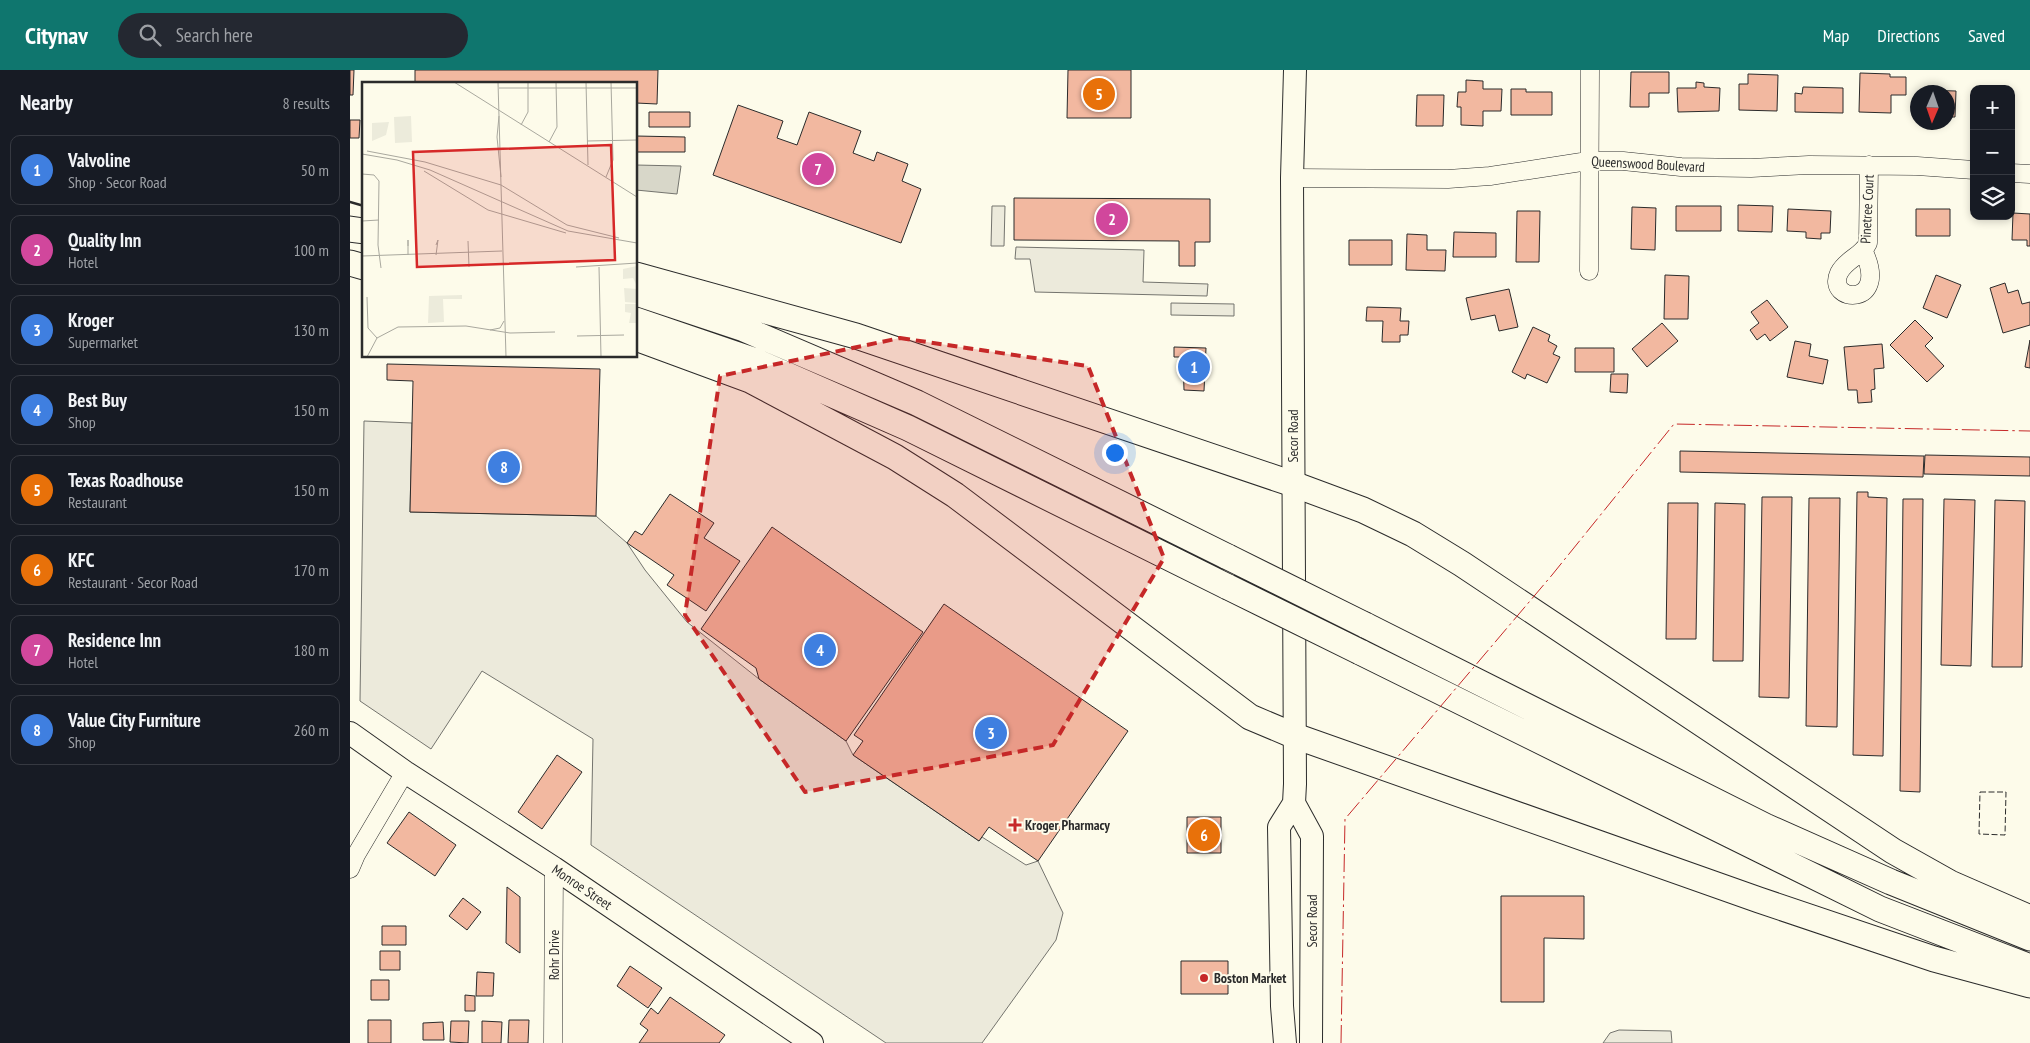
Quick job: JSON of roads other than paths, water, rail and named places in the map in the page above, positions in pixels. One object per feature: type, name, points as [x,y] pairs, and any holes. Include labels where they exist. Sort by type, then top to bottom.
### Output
[{"type":"highway","points":[[638,276],[856,336],[1293,484],[1363,510],[1413,534],[1462,564],[1894,851],[1950,883],[2030,918]]},
{"type":"highway","points":[[638,293],[744,328],[917,403],[1765,826],[1891,882],[2030,938]]},
{"type":"highway","points":[[638,321],[753,360],[908,428],[1880,909],[2030,968]]},
{"type":"highway","points":[[638,339],[750,380],[895,457],[955,495],[1250,717],[1295,736],[1759,900],[1934,958],[2030,985]]},
{"type":"main road","name":"Secor Road","points":[[1295,70],[1292,178],[1294,803],[1312,836],[1312,1043]]},
{"type":"main road","name":"Monroe Street","points":[[350,734],[405,772],[554,868],[812,1043]]},
{"type":"main road","points":[[1285,1043],[1282,1006],[1279,827],[1294,803]]},
{"type":"street","points":[[1588,271],[1590,70]]},
{"type":"street","name":"Queenswood Boulevard","points":[[1292,178],[1448,179],[1490,176],[1588,161],[1623,161],[1681,167],[1751,168],[1809,165],[1869,165],[1970,170]]},
{"type":"street","name":"Pinetree Court","points":[[1864,252],[1868,243],[1869,165]]},
{"type":"street","points":[[2015,173],[2030,174]]},
{"type":"street","points":[[350,869],[356,855],[405,772]]},
{"type":"street","name":"Rohr Drive","points":[[553,1043],[554,868]]},
{"type":"place","name":"Texas Roadhouse","points":[[1099,94]]},
{"type":"place","name":"Residence Inn","points":[[818,169]]},
{"type":"place","name":"Quality Inn","points":[[1112,219]]},
{"type":"place","name":"Valvoline","points":[[1194,367]]},
{"type":"place","name":"Value City Furniture","points":[[504,467]]},
{"type":"place","name":"Best Buy","points":[[820,650]]},
{"type":"place","name":"Kroger","points":[[991,733]]},
{"type":"place","name":"Kroger Pharmacy","points":[[1015,825]]},
{"type":"place","name":"KFC","points":[[1204,835]]},
{"type":"place","name":"Boston Market","points":[[1204,978]]}]
